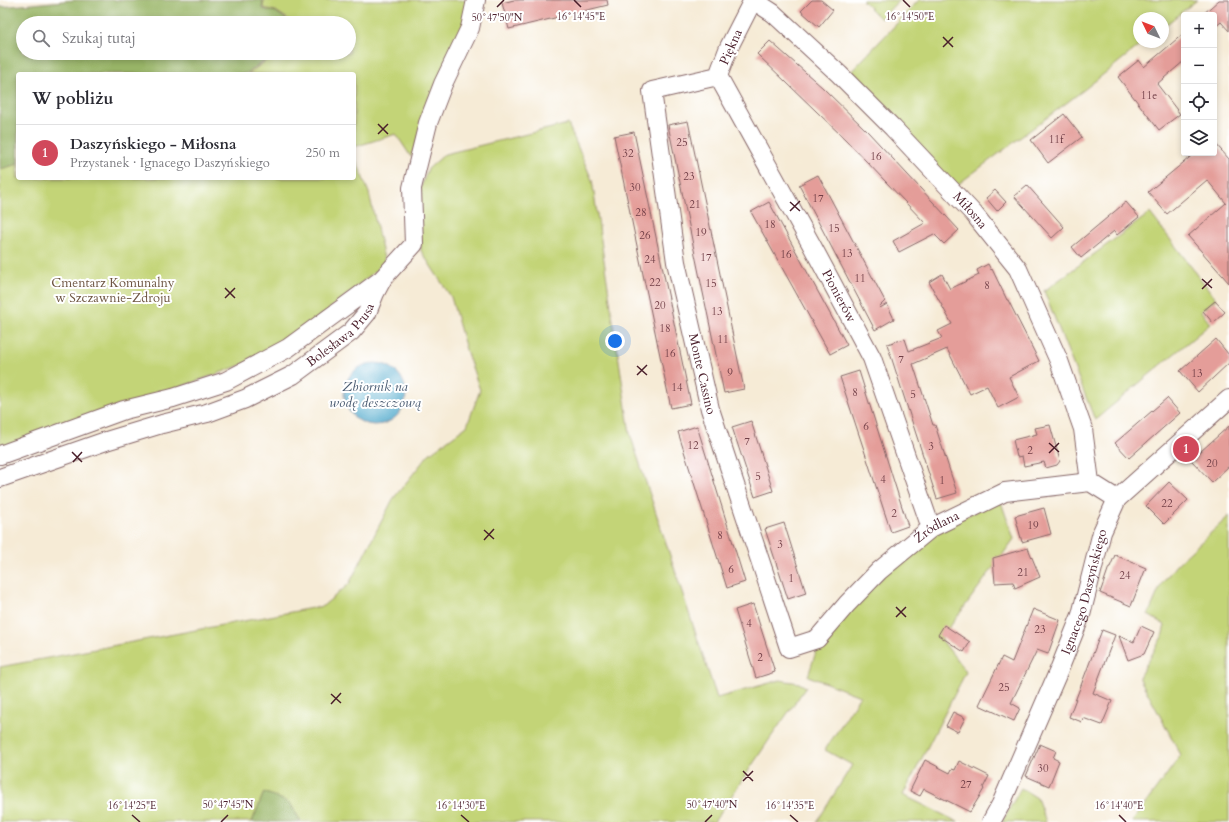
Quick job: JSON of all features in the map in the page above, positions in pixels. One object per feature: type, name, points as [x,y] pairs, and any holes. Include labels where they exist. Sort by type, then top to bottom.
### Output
[{"type":"street","name":"Bolesława Prusa","points":[[0,478],[106,441],[162,424],[208,413],[245,399],[293,375],[351,332],[367,313],[383,278],[414,244],[412,188],[428,123],[470,28],[476,0]]},
{"type":"street","name":"Piękna","points":[[652,91],[718,76],[729,47],[753,0]]},
{"type":"street","name":"Miłosna","points":[[753,0],[773,13],[839,74],[893,128],[974,214],[1018,269],[1059,361],[1083,429],[1090,482]]},
{"type":"street","name":"Pionierów","points":[[718,76],[872,358],[931,528]]},
{"type":"street","name":"Monte Cassino","points":[[652,91],[676,262],[710,409],[789,648]]},
{"type":"street","points":[[0,455],[124,410],[173,398],[226,381],[288,348],[383,278]]},
{"type":"street","name":"Ignacego Daszyńskiego","points":[[991,822],[1001,804],[1060,670],[1081,615],[1102,532],[1117,500],[1229,399]]},
{"type":"street","points":[[1090,482],[1117,500]]},
{"type":"street","name":"Źródlana","points":[[789,648],[817,639],[847,604],[879,571],[931,528],[1005,492],[1090,482]]},
{"type":"green space","points":[[74,0],[263,0],[262,9],[276,12],[282,16],[16,16],[16,60],[265,60],[249,72],[16,72],[16,165],[0,169],[0,7]]},
{"type":"green space","points":[[264,0],[469,0],[466,19],[411,157],[396,134],[356,146],[356,72],[251,72],[267,60],[356,60],[356,16],[284,16],[276,11],[263,8]]},
{"type":"green space","points":[[862,0],[899,0],[881,19]]},
{"type":"green space","points":[[919,0],[1197,0],[1169,22],[1169,12],[1133,12],[1133,48],[1136,48],[1085,89],[953,188],[847,76]]},
{"type":"green space","points":[[568,124],[592,180],[630,434],[717,698],[780,680],[799,683],[806,687],[714,822],[301,822],[290,803],[264,793],[252,822],[0,822],[0,667],[323,606],[349,584],[393,499],[429,454],[467,426],[480,390],[467,353],[451,297],[421,251],[419,192],[428,169],[445,154]]},
{"type":"green space","name":"Cmentarz Komunalny w Szczawnie-Zdroju","points":[[356,160],[369,193],[385,263],[326,312],[281,344],[249,362],[0,450],[0,169],[16,165],[16,180],[356,180]]},
{"type":"green space","points":[[1150,213],[1216,299],[1201,311],[1210,324],[1095,420],[1044,291]]},
{"type":"green space","points":[[1000,499],[1014,539],[941,639],[966,672],[903,795],[958,822],[817,822],[852,765],[825,750],[860,696],[808,676],[819,643],[918,540]]},
{"type":"green space","points":[[1229,516],[1229,822],[1132,822],[1181,755],[1139,677],[1162,637],[1165,625],[1148,615],[1161,585],[1176,565]]},
{"type":"green space","points":[[1021,788],[1037,798],[1046,822],[1002,822]]},
{"type":"green space","points":[[264,792],[290,803],[301,822],[252,822]]},
{"type":"water","name":"Zbiornik na wodę deszczową","points":[[369,363],[381,363],[397,372],[404,382],[406,394],[404,406],[397,416],[381,425],[369,425],[358,420],[349,411],[344,400],[344,388],[349,377],[358,368]]},
{"type":"building","points":[[514,0],[607,0],[608,5],[509,29],[502,3]]},
{"type":"building","points":[[812,0],[821,0],[833,10],[819,27],[801,11]]},
{"type":"building","points":[[1219,0],[1229,0],[1229,31],[1221,22],[1217,25],[1217,12],[1205,12]]},
{"type":"building","points":[[1181,36],[1181,64],[1157,84],[1180,114],[1159,130],[1118,77],[1139,60],[1144,67],[1166,48],[1169,48],[1169,46]]},
{"type":"building","points":[[770,41],[823,88],[868,132],[959,230],[944,244],[934,234],[899,252],[893,241],[925,223],[846,140],[757,54]]},
{"type":"building","points":[[1064,114],[1082,137],[1048,163],[1031,140]]},
{"type":"building","points":[[688,121],[744,389],[724,393],[668,125]]},
{"type":"building","points":[[634,132],[691,404],[671,408],[614,136]]},
{"type":"building","points":[[1217,145],[1229,159],[1229,283],[1188,236],[1226,203],[1207,180],[1167,214],[1148,192],[1191,156],[1217,156]]},
{"type":"building","points":[[818,175],[885,301],[879,307],[880,308],[887,304],[894,319],[875,330],[799,185]]},
{"type":"building","points":[[1027,185],[1064,227],[1052,238],[1014,196]]},
{"type":"building","points":[[995,190],[1006,202],[997,211],[986,198]]},
{"type":"building","points":[[769,202],[847,345],[830,354],[751,212]]},
{"type":"building","points":[[1126,202],[1139,217],[1117,235],[1114,231],[1081,258],[1072,247]]},
{"type":"building","points":[[988,264],[991,270],[992,269],[1039,361],[1009,377],[1019,397],[998,408],[987,386],[970,394],[947,349],[913,364],[957,493],[937,499],[887,344],[905,339],[909,351],[942,338],[938,331],[952,324],[929,282],[942,274],[950,289],[979,275],[977,270]]},
{"type":"building","points":[[1215,301],[1225,312],[1213,323],[1203,311]]},
{"type":"building","points":[[1216,339],[1229,355],[1229,363],[1198,392],[1180,371]]},
{"type":"building","points":[[859,371],[908,526],[891,532],[840,377]]},
{"type":"building","points":[[1167,398],[1180,413],[1129,458],[1115,443]]},
{"type":"building","points":[[751,421],[773,491],[755,497],[732,427]]},
{"type":"building","points":[[1050,425],[1060,461],[1057,465],[1046,468],[1044,462],[1024,466],[1022,456],[1017,457],[1013,440],[1037,434],[1035,428]]},
{"type":"building","points":[[697,426],[745,582],[727,588],[678,432]]},
{"type":"building","points":[[1229,426],[1229,466],[1212,482],[1191,460]]},
{"type":"building","points":[[1169,482],[1188,500],[1164,524],[1146,506]]},
{"type":"building","points":[[1044,508],[1051,534],[1022,542],[1015,516]]},
{"type":"building","points":[[784,523],[806,593],[788,599],[765,529]]},
{"type":"building","points":[[1028,548],[1040,577],[1015,588],[1013,582],[995,583],[993,558]]},
{"type":"building","points":[[1115,555],[1146,568],[1131,606],[1100,593]]},
{"type":"building","points":[[753,604],[775,672],[756,678],[735,610]]},
{"type":"building","points":[[1033,609],[1060,620],[1048,654],[1037,650],[1011,703],[1020,708],[1014,721],[979,705],[1002,657],[1012,662]]},
{"type":"building","points":[[944,625],[970,642],[964,652],[938,635]]},
{"type":"building","points":[[1141,626],[1154,632],[1144,654],[1128,660],[1119,636],[1134,642]]},
{"type":"building","points":[[1102,630],[1115,635],[1093,693],[1112,701],[1102,725],[1083,718],[1082,722],[1069,717]]},
{"type":"building","points":[[953,712],[965,718],[958,732],[946,726]]},
{"type":"building","points":[[1040,744],[1056,751],[1053,758],[1059,761],[1049,786],[1026,776]]},
{"type":"building","points":[[925,760],[950,773],[952,769],[955,770],[959,761],[989,776],[983,788],[984,789],[970,812],[924,789],[920,796],[910,791]]},
{"type":"place","name":"Daszyńskiego - Miłosna","points":[[1186,449]]}]
